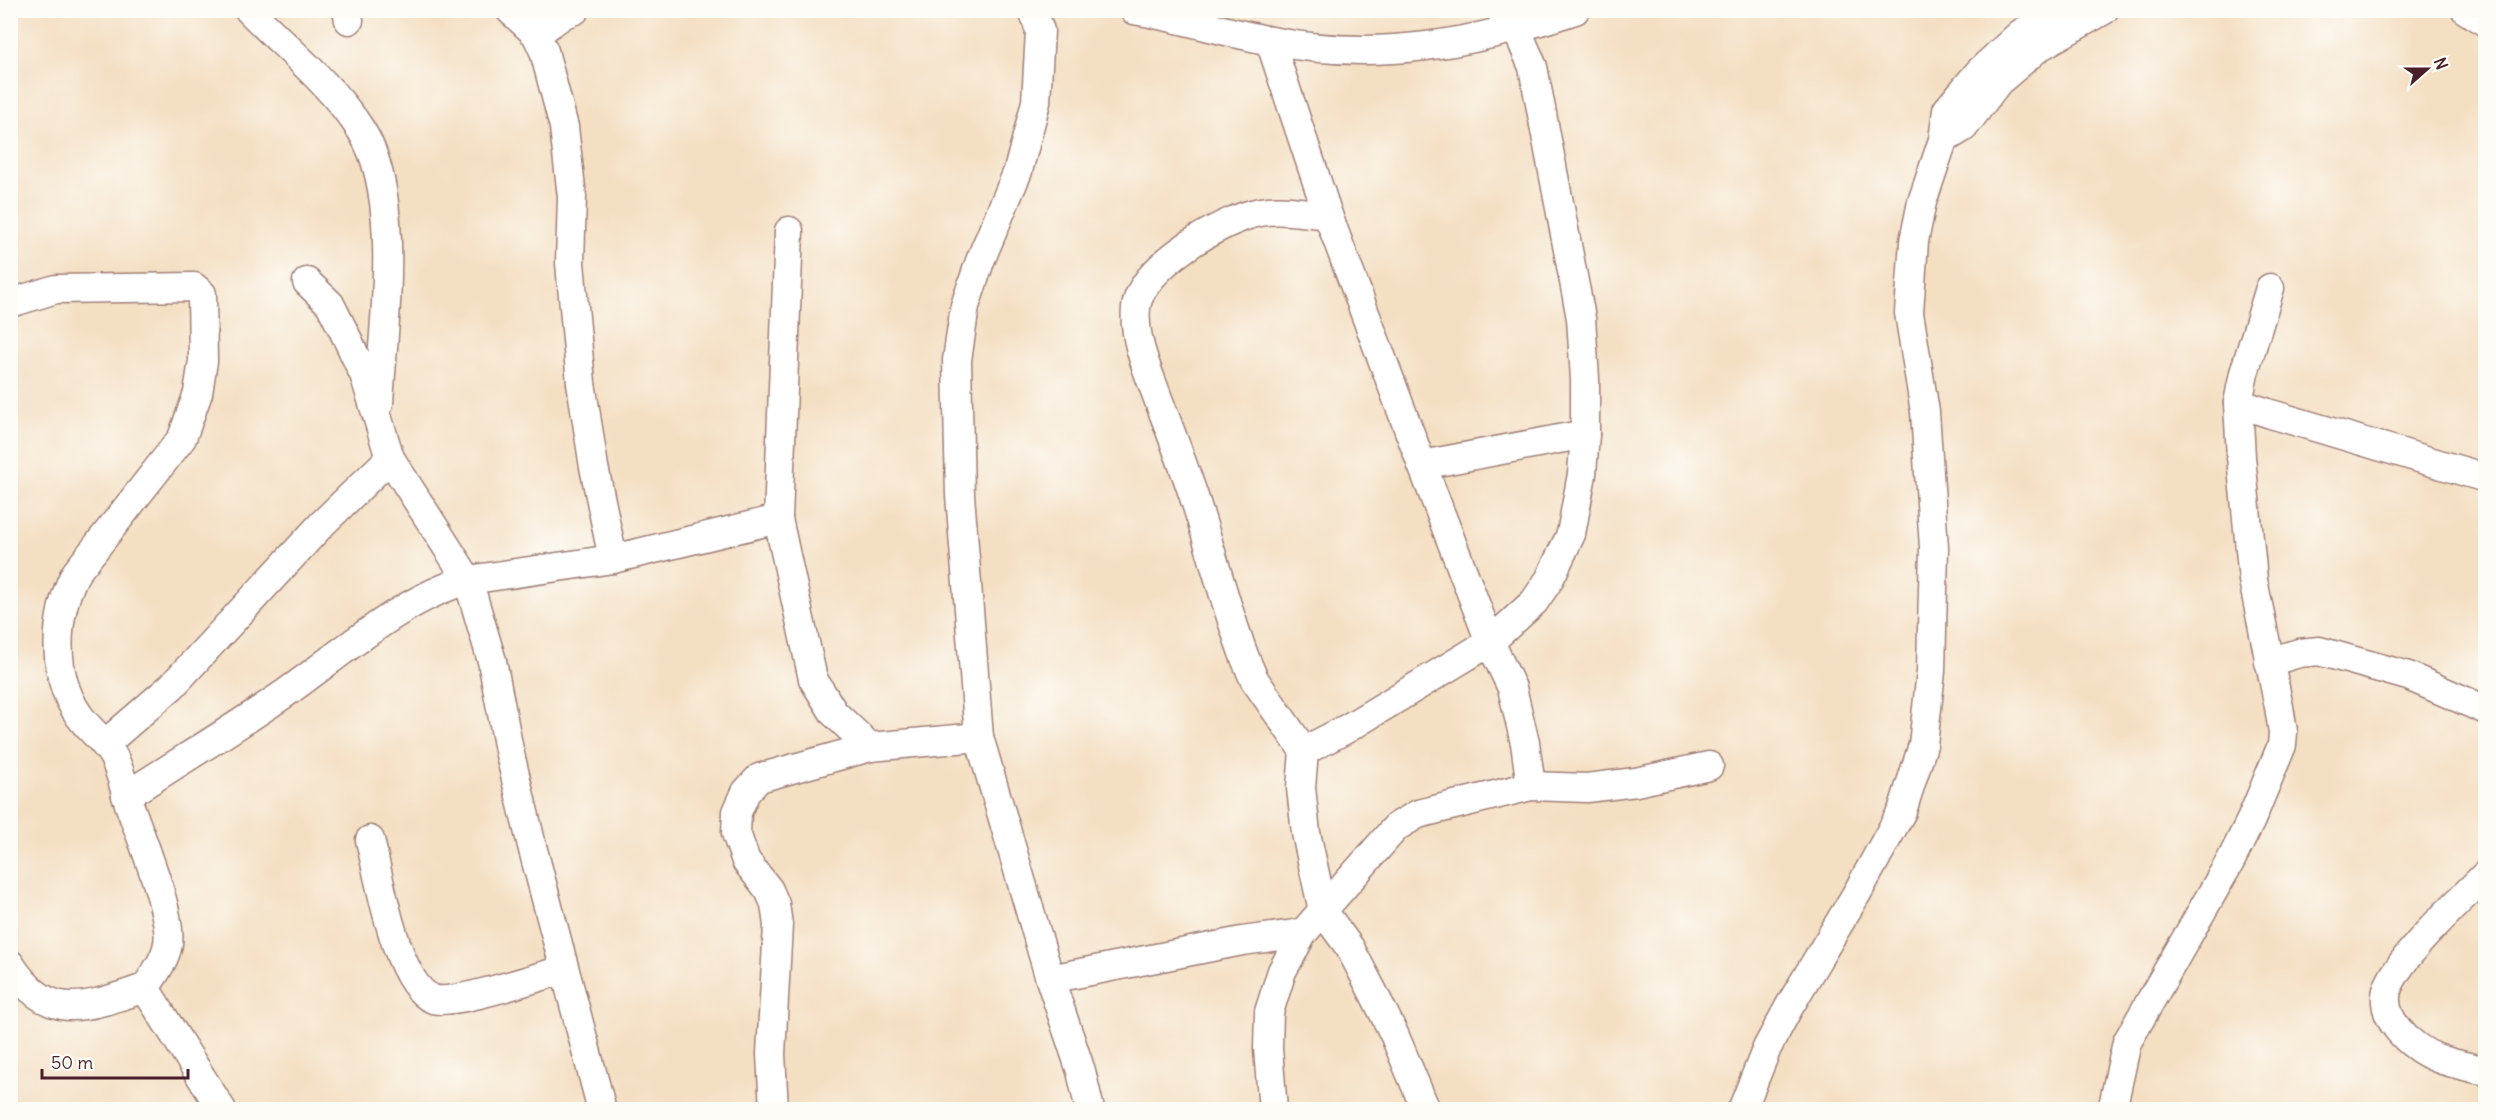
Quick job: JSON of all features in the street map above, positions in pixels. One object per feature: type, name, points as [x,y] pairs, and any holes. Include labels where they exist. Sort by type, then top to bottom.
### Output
[{"type":"street","points":[[249,10],[341,103],[362,132],[376,161],[386,203],[387,242],[378,417]]},
{"type":"street","points":[[510,10],[536,34],[544,51],[564,128],[572,198],[570,263],[581,383],[594,467],[614,560]]},
{"type":"street","points":[[536,34],[564,14],[575,10]]},
{"type":"street","points":[[1033,10],[1040,31],[1035,102],[1018,171],[980,261],[965,306],[957,360],[960,495],[979,737],[1050,979],[1081,1071],[1090,1110]]},
{"type":"street","points":[[1134,10],[1270,40],[1324,49],[1386,50],[1428,47],[1508,20],[1575,10]]},
{"type":"street","points":[[1742,1110],[1767,1048],[1863,884],[1902,811],[1923,745],[1931,671],[1934,548],[1925,412],[1909,312],[1914,241],[1922,202],[1943,140],[1947,110],[1979,72],[2020,34],[2057,10]]},
{"type":"street","points":[[1943,140],[1964,127],[1998,82],[2039,47],[2103,10]]},
{"type":"street","points":[[2466,10],[2486,22]]},
{"type":"street","points":[[1304,751],[1348,729],[1490,642],[1533,602],[1549,580],[1571,534],[1582,474],[1585,434],[1585,379],[1581,318],[1540,95],[1533,67],[1508,20]]},
{"type":"street","points":[[1270,40],[1328,215],[1490,642],[1512,688],[1525,742],[1531,786]]},
{"type":"street","points":[[1328,215],[1289,211],[1260,212],[1228,222],[1199,238],[1167,261],[1147,283],[1136,306],[1137,333],[1192,491],[1245,658],[1254,679],[1304,751],[1301,788],[1306,833],[1323,911],[1350,948],[1373,992],[1394,1034],[1426,1110]]},
{"type":"street","points":[[789,231],[778,519],[813,680],[834,713],[870,747]]},
{"type":"street","points":[[307,282],[330,304],[364,376],[390,458],[468,580],[492,661],[509,750],[563,970],[602,1110]]},
{"type":"street","points":[[10,303],[56,290],[194,287],[202,294],[203,360],[198,393],[182,438],[75,574],[65,594],[60,617],[60,669],[77,712],[105,744],[119,770],[164,908],[169,932],[168,945],[160,965],[145,988],[96,1004],[72,1007],[56,1004],[36,996],[10,964]]},
{"type":"street","points":[[2112,1110],[2127,1042],[2231,860],[2279,756],[2283,732],[2253,580],[2238,403],[2244,373],[2270,288]]},
{"type":"street","points":[[2238,403],[2486,478]]},
{"type":"street","points":[[1422,465],[1585,434]]},
{"type":"street","points":[[105,744],[172,686],[322,524],[390,458]]},
{"type":"street","points":[[126,796],[284,694],[387,621],[448,585],[468,580],[614,560],[778,519]]},
{"type":"street","points":[[2269,662],[2299,653],[2319,651],[2408,676],[2486,710]]},
{"type":"street","points":[[774,1110],[771,1054],[778,925],[775,904],[769,890],[746,861],[736,832],[737,812],[746,792],[759,778],[870,747],[979,737]]},
{"type":"street","points":[[1273,1110],[1268,1049],[1269,1012],[1282,971],[1303,933],[1396,827],[1418,814],[1531,786],[1587,788],[1709,766]]},
{"type":"street","points":[[370,840],[400,954],[414,985],[424,994],[435,1000],[450,999],[481,993],[563,970]]},
{"type":"street","points":[[2486,874],[2413,950],[2389,985],[2386,1002],[2392,1020],[2408,1041],[2436,1058],[2486,1071]]},
{"type":"street","points":[[1050,979],[1242,940],[1303,933]]},
{"type":"street","points":[[145,988],[222,1110]]}]
